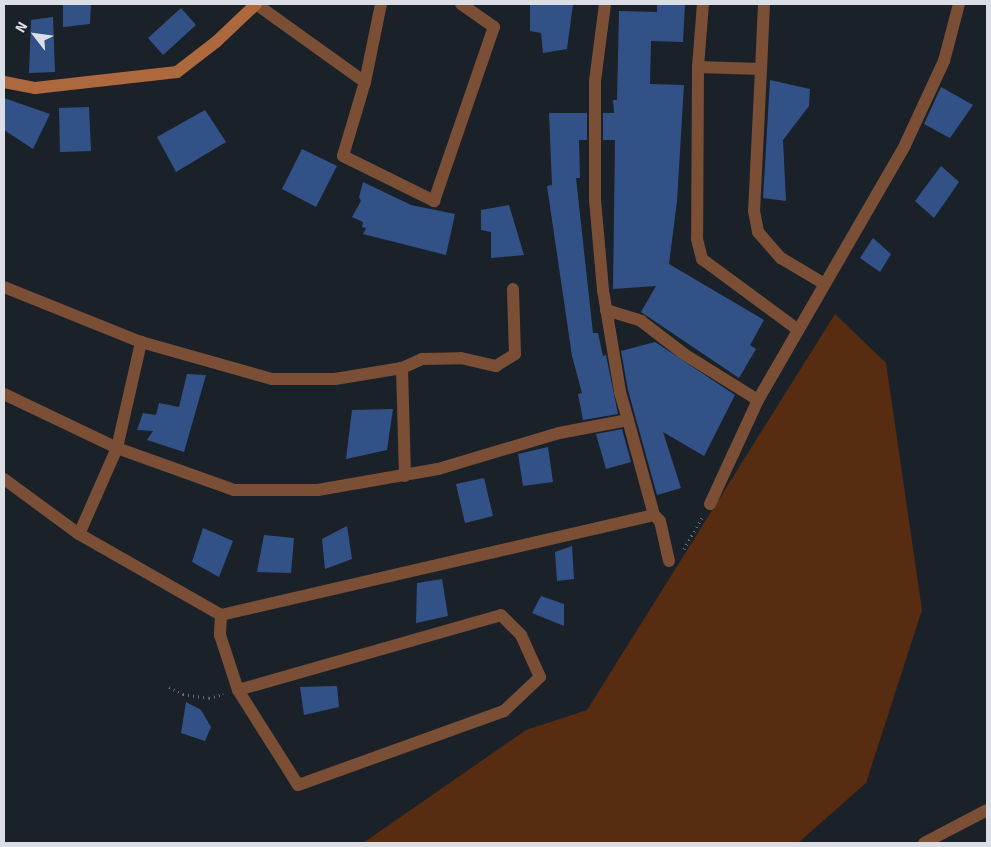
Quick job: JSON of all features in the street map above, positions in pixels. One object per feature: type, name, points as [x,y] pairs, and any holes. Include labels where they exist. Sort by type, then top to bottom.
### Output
[{"type":"main road","points":[[4,82],[35,88],[176,72],[216,42],[256,4]]},
{"type":"street","points":[[256,4],[365,82]]},
{"type":"street","points":[[381,4],[365,82],[343,156],[434,201],[494,27],[461,4]]},
{"type":"street","points":[[605,4],[595,80],[594,200],[606,310],[620,392],[654,515],[660,521],[669,561]]},
{"type":"street","points":[[704,4],[698,67],[697,239],[702,259],[797,329]]},
{"type":"street","points":[[764,4],[754,211],[758,232],[780,258],[823,283]]},
{"type":"street","points":[[710,504],[758,400],[823,283],[905,145],[944,61],[960,4]]},
{"type":"street","points":[[698,67],[761,69]]},
{"type":"street","points":[[4,287],[141,342],[272,379],[336,379],[402,368],[422,359],[461,358],[496,366],[515,354],[512,289]]},
{"type":"street","points":[[606,310],[641,321],[684,354],[758,400]]},
{"type":"street","points":[[79,534],[117,448],[141,342]]},
{"type":"street","points":[[402,368],[405,476]]},
{"type":"street","points":[[4,394],[117,448],[234,490],[318,490],[405,476],[559,432],[628,420]]},
{"type":"street","points":[[4,478],[79,534],[221,615],[654,515]]},
{"type":"street","points":[[221,615],[220,635],[238,690],[298,785],[504,712],[540,677],[521,636],[500,615],[238,690]]},
{"type":"street","points":[[924,843],[987,810]]},
{"type":"path","points":[[669,561],[676,563],[710,504]]},
{"type":"path","points":[[169,687],[183,694],[209,698],[238,690]]},
{"type":"shaded area","points":[[835,314],[886,363],[922,610],[866,783],[798,843],[363,843],[526,730],[587,710]]},
{"type":"building","points":[[63,4],[91,4],[90,24],[63,27]]},
{"type":"building","points":[[530,4],[573,4],[567,49],[543,53],[541,33],[530,31]]},
{"type":"building","points":[[657,4],[685,4],[683,42],[651,41],[650,84],[684,85],[677,201],[669,264],[764,320],[750,345],[756,349],[739,378],[641,312],[656,286],[613,289],[615,140],[603,140],[603,113],[614,113],[613,100],[617,100],[619,11],[657,12]]},
{"type":"building","points":[[181,8],[196,25],[163,55],[148,38]]},
{"type":"building","points":[[53,17],[55,72],[29,73],[31,20]]},
{"type":"building","points":[[770,80],[810,89],[809,106],[783,140],[786,201],[763,198]]},
{"type":"building","points":[[941,87],[973,105],[950,138],[924,124]]},
{"type":"building","points":[[4,98],[50,114],[33,149],[4,130]]},
{"type":"building","points":[[89,107],[91,151],[60,152],[59,108]]},
{"type":"building","points":[[205,110],[226,142],[176,172],[157,137]]},
{"type":"building","points":[[549,113],[587,113],[587,140],[579,140],[580,178],[576,178],[593,333],[598,333],[603,356],[606,355],[618,414],[583,420],[578,394],[582,393],[572,356],[547,186],[552,185]]},
{"type":"building","points":[[302,149],[337,166],[316,207],[282,189]]},
{"type":"building","points":[[941,166],[959,182],[934,218],[915,201]]},
{"type":"building","points":[[363,182],[411,205],[455,214],[446,255],[363,234],[366,228],[362,227],[363,222],[352,217],[361,201],[359,197]]},
{"type":"building","points":[[509,205],[524,255],[491,258],[491,232],[481,230],[481,210]]},
{"type":"building","points":[[873,238],[891,254],[880,272],[860,258]]},
{"type":"building","points":[[655,342],[735,395],[704,456],[663,432],[681,488],[657,495],[628,390],[621,351]]},
{"type":"building","points":[[187,374],[206,375],[184,452],[147,440],[153,431],[137,430],[143,413],[156,415],[159,403],[179,407]]},
{"type":"building","points":[[393,409],[387,450],[346,459],[352,410]]},
{"type":"building","points":[[622,429],[631,462],[606,469],[596,434]]},
{"type":"building","points":[[548,447],[553,482],[523,486],[518,454]]},
{"type":"building","points":[[484,478],[493,516],[465,523],[456,484]]},
{"type":"building","points":[[347,526],[352,559],[325,569],[322,539]]},
{"type":"building","points":[[203,528],[233,541],[219,577],[192,562]]},
{"type":"building","points":[[264,535],[294,538],[291,573],[257,572]]},
{"type":"building","points":[[572,546],[574,579],[557,581],[555,552]]},
{"type":"building","points":[[442,579],[448,616],[416,623],[417,583]]},
{"type":"building","points":[[541,596],[564,604],[564,626],[532,613]]},
{"type":"building","points":[[337,686],[339,707],[304,715],[300,687]]},
{"type":"building","points":[[186,702],[201,710],[211,727],[205,741],[181,733]]}]
